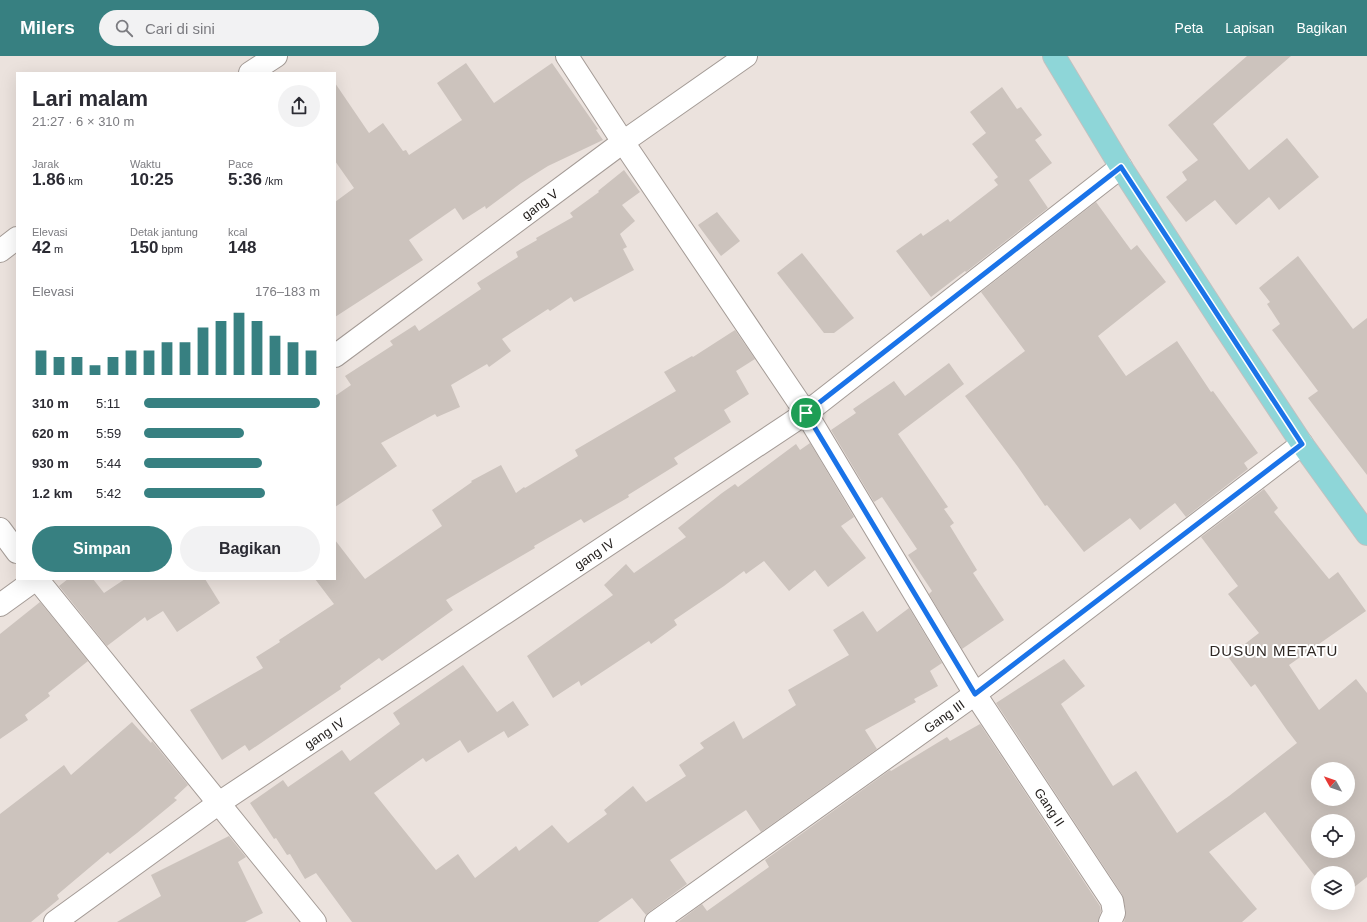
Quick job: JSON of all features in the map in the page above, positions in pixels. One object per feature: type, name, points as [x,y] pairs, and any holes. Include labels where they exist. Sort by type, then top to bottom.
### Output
[{"type":"main road","points":[[1054,56],[1121,167],[1302,444],[1367,534]]},
{"type":"street","points":[[252,72],[276,56]]},
{"type":"street","name":"Gang II","points":[[567,56],[623,142],[806,413],[975,694],[1112,901],[1114,913],[1110,922]]},
{"type":"street","name":"gang V","points":[[336,355],[623,142],[746,56]]},
{"type":"street","name":"gang IV","points":[[55,922],[218,803],[806,413],[1121,167]]},
{"type":"street","points":[[0,250],[16,239]]},
{"type":"street","name":"Gang III","points":[[656,922],[975,694],[1302,444]]},
{"type":"street","points":[[0,529],[16,551]]},
{"type":"street","points":[[0,605],[35,580]]},
{"type":"street","points":[[37,580],[315,922]]},
{"type":"building","points":[[1247,56],[1291,56],[1213,124],[1249,170],[1287,138],[1319,177],[1279,210],[1269,197],[1236,225],[1215,200],[1186,222],[1166,197],[1187,180],[1182,172],[1198,160],[1168,125]]},
{"type":"building","points":[[466,63],[494,103],[552,63],[598,129],[596,130],[603,140],[548,166],[521,183],[486,209],[485,206],[463,220],[455,208],[409,240],[423,260],[336,316],[336,201],[354,188],[336,162],[336,84],[369,133],[383,123],[403,151],[406,150],[409,155],[462,120],[437,83]]},
{"type":"building","points":[[1002,87],[1017,109],[1021,107],[1042,135],[1035,140],[1052,163],[1029,180],[1048,208],[966,272],[965,271],[931,297],[896,251],[921,233],[923,236],[948,219],[950,222],[998,185],[994,180],[998,177],[972,144],[986,133],[970,112]]},
{"type":"building","points":[[624,170],[640,192],[622,205],[635,221],[620,234],[627,247],[623,249],[634,270],[574,302],[571,297],[550,311],[548,309],[502,339],[511,351],[489,367],[487,364],[451,385],[460,407],[437,417],[435,414],[381,443],[397,466],[336,506],[336,395],[351,385],[345,376],[393,345],[390,341],[415,325],[419,331],[481,289],[477,283],[518,257],[516,252],[537,240],[536,238],[573,217],[570,213],[599,192],[598,191]]},
{"type":"building","points":[[1096,202],[1131,250],[1137,245],[1166,282],[1098,336],[1126,376],[1177,341],[1211,392],[1213,391],[1258,453],[1244,463],[1248,469],[1186,517],[1175,503],[1140,530],[1130,518],[1084,552],[1047,505],[1045,506],[965,396],[1025,351],[981,292]]},
{"type":"building","points":[[717,212],[740,241],[721,256],[698,225]]},
{"type":"building","points":[[802,253],[854,318],[834,333],[824,333],[777,273]]},
{"type":"building","points":[[1298,256],[1353,329],[1367,318],[1367,475],[1308,398],[1318,391],[1272,330],[1280,324],[1267,304],[1270,302],[1259,288]]},
{"type":"building","points":[[735,330],[755,359],[736,371],[749,394],[724,410],[731,422],[674,458],[678,464],[628,495],[629,497],[584,523],[581,519],[534,546],[535,548],[446,600],[453,610],[382,661],[379,658],[340,686],[341,689],[249,751],[245,745],[222,760],[190,710],[263,668],[256,657],[334,604],[316,580],[336,580],[336,541],[365,579],[442,526],[432,510],[472,482],[471,481],[501,465],[516,493],[524,487],[525,488],[578,456],[575,450],[676,391],[664,372],[692,356],[693,357]]},
{"type":"building","points":[[949,363],[964,384],[898,434],[948,507],[944,509],[954,523],[950,526],[977,570],[973,573],[1004,620],[962,649],[929,594],[932,591],[908,555],[917,549],[882,497],[874,502],[831,430],[856,413],[853,409],[894,381],[905,396]]},
{"type":"building","points":[[810,443],[854,517],[841,526],[866,558],[828,587],[815,570],[789,591],[764,561],[746,574],[744,571],[674,620],[677,625],[651,644],[649,641],[581,686],[579,681],[553,698],[527,656],[613,595],[604,585],[626,564],[634,573],[686,537],[678,528],[722,493],[735,484],[738,487],[796,444],[800,450]]},
{"type":"building","points":[[1264,489],[1278,508],[1274,512],[1329,579],[1338,572],[1366,611],[1289,665],[1319,710],[1356,679],[1367,693],[1367,877],[1355,886],[1355,866],[1311,866],[1311,871],[1265,812],[1209,852],[1257,909],[1242,922],[1124,922],[1126,911],[1122,894],[996,703],[1064,659],[1085,686],[1061,704],[1113,786],[1136,771],[1177,833],[1229,796],[1297,743],[1255,684],[1251,687],[1228,657],[1259,633],[1228,594],[1238,586],[1201,537]]},
{"type":"building","points":[[67,580],[94,580],[104,593],[124,580],[206,580],[220,603],[177,632],[163,611],[147,621],[145,617],[107,646],[59,586]]},
{"type":"building","points":[[40,602],[88,661],[48,693],[50,696],[25,715],[28,720],[0,739],[0,634]]},
{"type":"building","points":[[909,608],[942,663],[930,671],[938,686],[914,699],[916,702],[865,730],[877,749],[761,832],[746,810],[670,860],[687,884],[646,915],[632,898],[598,922],[352,922],[316,873],[305,879],[290,854],[287,855],[276,838],[274,839],[250,803],[283,780],[288,787],[342,750],[350,761],[400,724],[393,713],[463,665],[497,712],[513,701],[529,725],[508,738],[504,731],[468,753],[460,740],[426,762],[423,758],[374,793],[436,870],[458,854],[475,878],[516,846],[519,851],[552,825],[568,843],[607,814],[604,810],[633,786],[646,802],[686,776],[679,765],[704,748],[700,743],[734,721],[743,739],[796,705],[788,690],[849,655],[833,630],[863,611],[877,632]]},
{"type":"building","points":[[132,722],[151,743],[152,741],[188,785],[174,798],[177,800],[110,854],[108,852],[57,895],[59,899],[31,922],[0,922],[0,814],[64,765],[71,775]]},
{"type":"building","points":[[980,724],[1100,906],[1101,911],[1098,922],[678,922],[702,904],[707,911],[769,867],[765,860],[890,770],[891,771],[947,737],[950,741]]},
{"type":"building","points":[[229,836],[246,857],[238,862],[263,913],[245,922],[117,922],[161,896],[151,875]]},
{"type":"district","name":"DUSUN METATU","points":[[1274,650]]},
{"type":"route","points":[[1121,167],[1302,444],[975,694],[806,413],[1121,167]]}]
